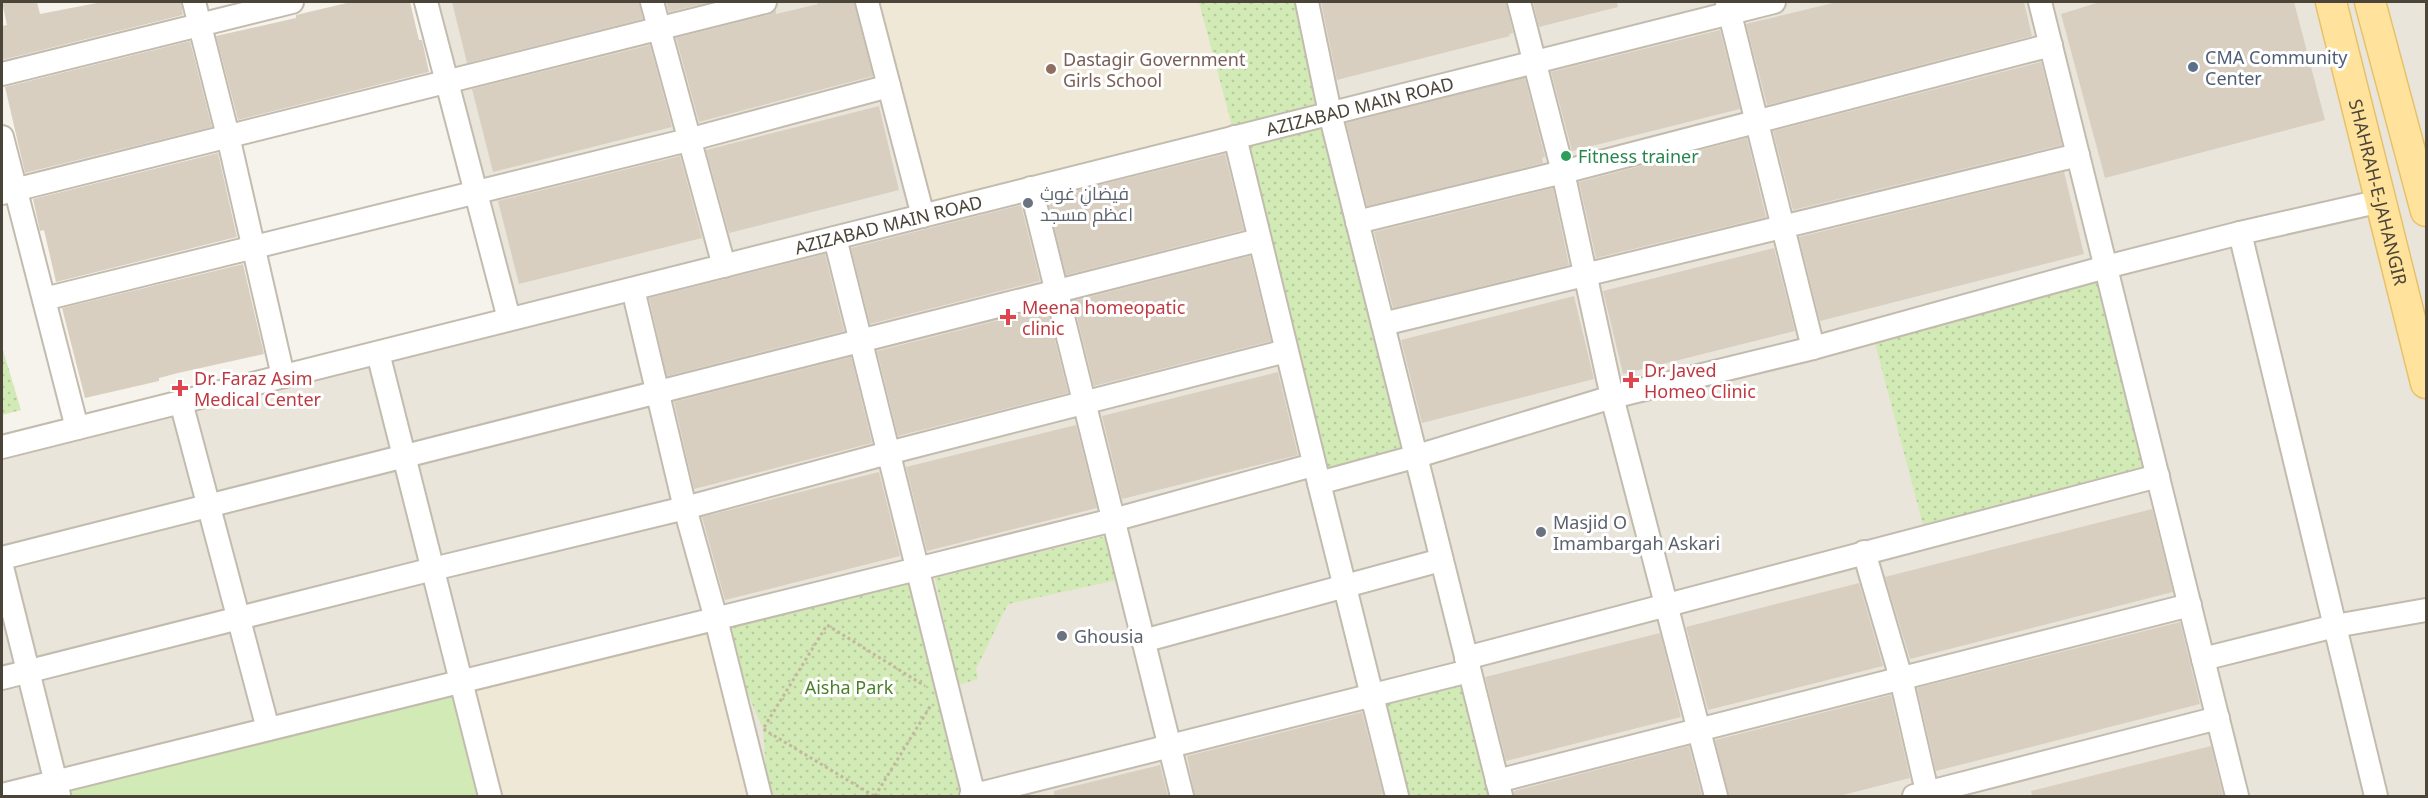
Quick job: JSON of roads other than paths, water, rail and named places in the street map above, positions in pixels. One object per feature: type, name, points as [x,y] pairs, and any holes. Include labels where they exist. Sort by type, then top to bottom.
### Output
[{"type":"main road","name":"SHAHRAH-E-JAHANGIR","points":[[2331,2],[2427,383]]},
{"type":"main road","points":[[2370,2],[2424,194]]},
{"type":"street","points":[[194,2],[228,136],[283,376]]},
{"type":"street","points":[[2,74],[292,2]]},
{"type":"street","points":[[426,2],[509,319]]},
{"type":"street","points":[[652,2],[724,266]]},
{"type":"street","points":[[8,191],[765,2]]},
{"type":"street","points":[[867,2],[923,216]]},
{"type":"street","points":[[1307,2],[1330,113],[1414,457],[1499,789],[1698,728],[2190,605]]},
{"type":"street","points":[[1519,2],[1563,172],[1612,397],[1716,796]]},
{"type":"street","name":"AZIZABAD MAIN ROAD","points":[[2,447],[1534,62],[1728,7],[1774,2]]},
{"type":"street","points":[[2040,2],[2237,796]]},
{"type":"street","points":[[1728,7],[1813,348]]},
{"type":"street","points":[[1358,222],[1563,172],[2051,45]]},
{"type":"street","points":[[44,299],[688,140],[889,86]]},
{"type":"street","points":[[2,137],[8,191],[44,299],[77,428]]},
{"type":"street","points":[[1235,137],[1397,796]]},
{"type":"street","points":[[1383,324],[2078,155]]},
{"type":"street","points":[[1031,188],[1182,796]]},
{"type":"street","points":[[2,795],[58,789],[268,729],[1113,520],[1316,474],[1414,457],[1612,397],[1813,348],[2106,267],[2381,201]]},
{"type":"street","points":[[2240,233],[2376,796]]},
{"type":"street","points":[[835,238],[973,796],[1372,696],[1668,606],[1864,552],[2158,476]]},
{"type":"street","points":[[2,558],[1259,240]]},
{"type":"street","points":[[633,289],[685,508],[760,796]]},
{"type":"street","points":[[2,678],[432,568],[685,508],[888,453],[1286,351]]},
{"type":"street","points":[[378,353],[490,796]]},
{"type":"street","points":[[181,402],[268,729]]},
{"type":"street","points":[[1864,552],[1900,678],[1923,795],[2218,718]]},
{"type":"street","points":[[1143,641],[1441,560]]},
{"type":"street","points":[[2,567],[58,789]]},
{"type":"street","points":[[2203,659],[2335,626],[2427,610]]},
{"type":"place","name":"CMA Community Center","points":[[2193,67]]},
{"type":"place","name":"Dastagir Government Girls School","points":[[1051,69]]},
{"type":"place","name":"Fitness trainer","points":[[1566,156]]},
{"type":"place","name":"فیضانِ غوثِ اعظم مسجد","points":[[1028,203]]},
{"type":"place","name":"Meena homeopatic clinic","points":[[1008,317]]},
{"type":"place","name":"Dr. Javed Homeo Clinic","points":[[1631,380]]},
{"type":"place","name":"Dr. Faraz Asim Medical Center","points":[[180,388]]},
{"type":"place","name":"Masjid O Imambargah Askari","points":[[1541,532]]},
{"type":"place","name":"Ghousia","points":[[1062,636]]},
{"type":"park label","name":"Aisha Park","points":[[849,687]]}]
